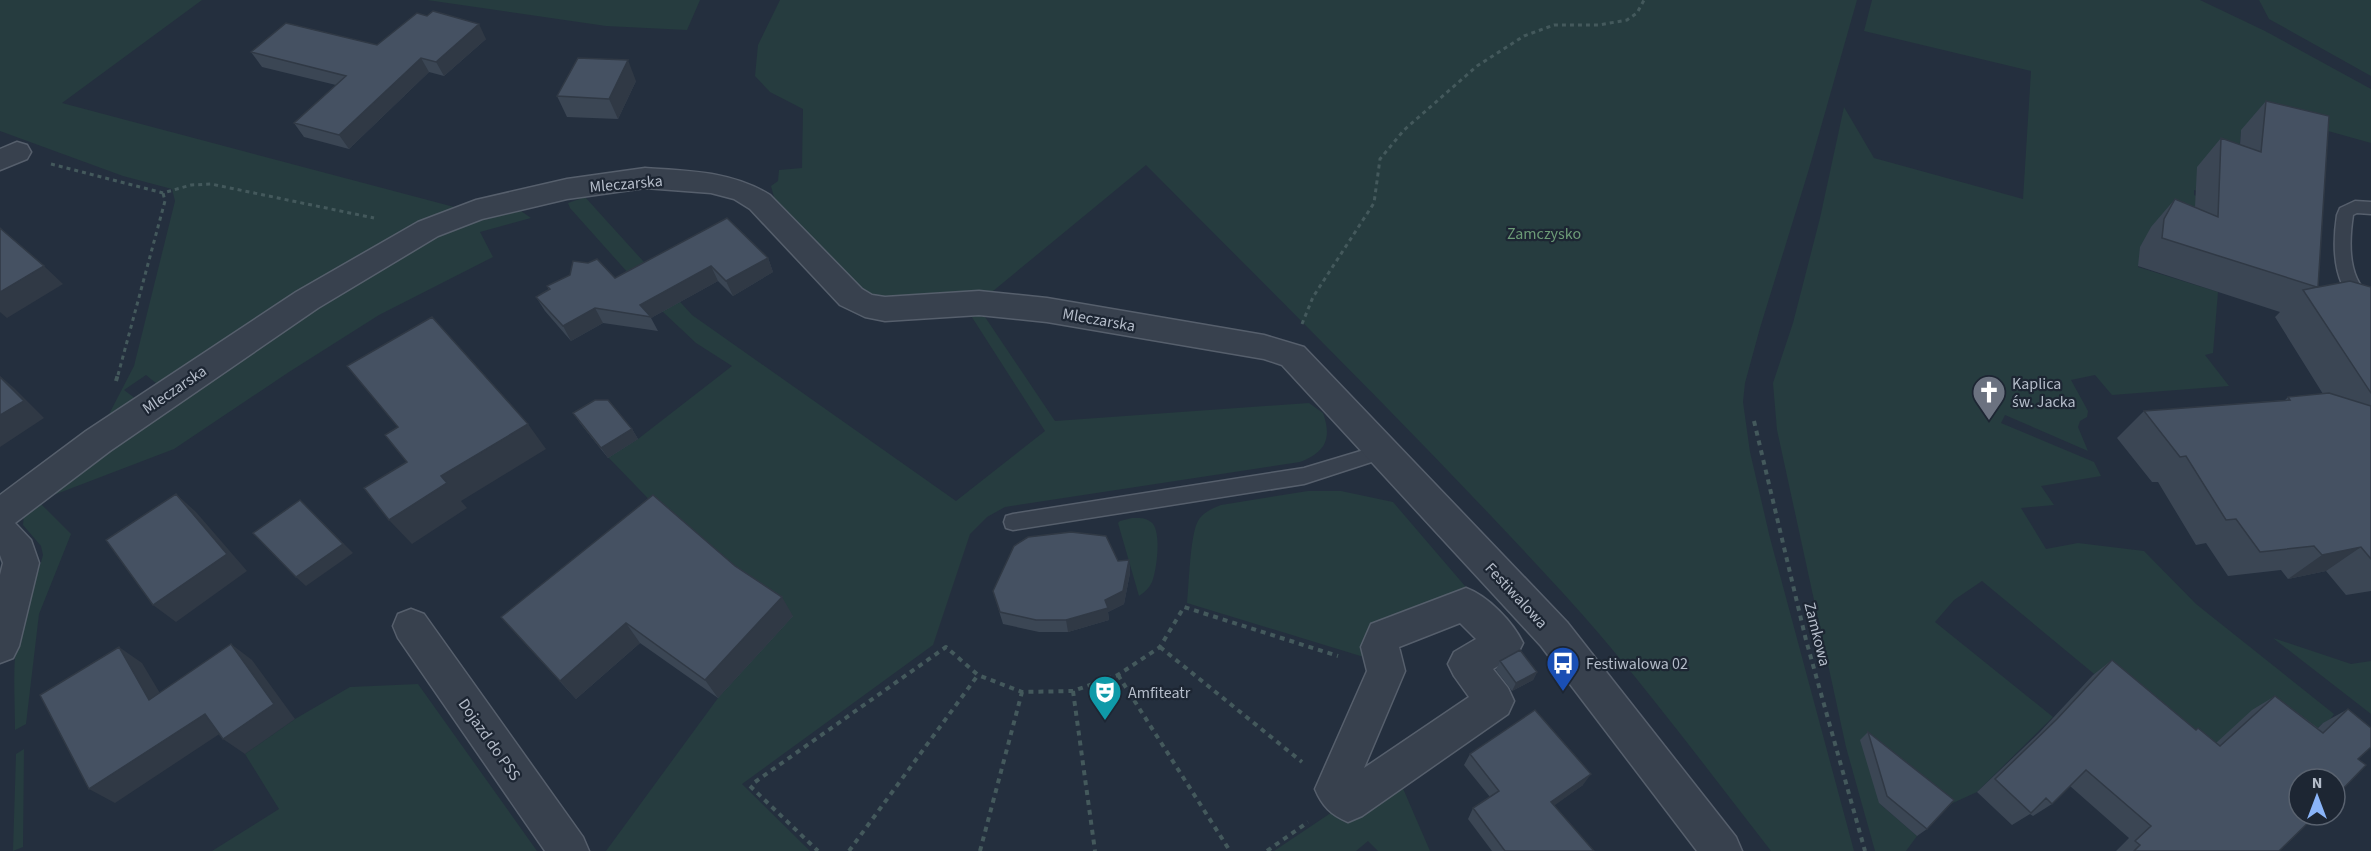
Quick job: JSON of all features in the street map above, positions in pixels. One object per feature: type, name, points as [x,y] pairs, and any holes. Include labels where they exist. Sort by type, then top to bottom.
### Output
[{"type":"street","name":"Mleczarska","points":[[0,515],[98,441],[160,398],[308,300],[428,229],[476,210],[605,183],[645,178],[711,183],[744,192],[760,202],[851,297],[865,305],[895,309],[979,303],[1047,310],[1264,347],[1293,356]]},
{"type":"street","name":"Festiwalowa","points":[[1293,356],[1554,634],[1722,851]]},
{"type":"street","points":[[0,531],[19,551],[21,563],[0,646]]},
{"type":"street","points":[[1466,604],[1504,643],[1467,664],[1495,701],[1348,802],[1335,789],[1386,671],[1380,646],[1384,636],[1466,604]]},
{"type":"street","name":"Dojazd do PSS","points":[[411,626],[569,851]]},
{"type":"lane","points":[[2371,208],[2355,207],[2346,212],[2344,266],[2346,280],[2352,290],[2371,304]]},
{"type":"lane","points":[[1013,522],[1304,476],[1384,451]]},
{"type":"path","points":[[1293,356],[1313,297],[1374,203],[1378,192],[1377,165],[1393,141],[1448,87],[1497,51],[1545,26],[1619,23],[1640,10],[1644,0]]},
{"type":"path","points":[[5,157],[28,158],[163,193],[191,185],[211,184],[428,229]]},
{"type":"path","points":[[113,389],[121,369],[165,201],[163,193]]},
{"type":"path","name":"Zamkowa","points":[[1754,421],[1806,640],[1865,851]]},
{"type":"path","points":[[755,782],[946,647],[978,675],[1022,692],[1073,691],[1118,675],[1160,647],[1184,608],[1386,671]]},
{"type":"path","points":[[1160,647],[1335,789]]},
{"type":"path","points":[[849,851],[978,675]]},
{"type":"path","points":[[1118,675],[1230,851]]},
{"type":"path","points":[[1073,691],[1095,851]]},
{"type":"path","points":[[980,851],[1022,692]]},
{"type":"path","points":[[750,786],[818,851]]},
{"type":"green space","points":[[0,0],[202,0],[62,103],[458,208],[106,420],[134,366],[175,201],[172,189],[123,176],[0,131]],"holes":[[[146,375],[157,384],[136,399],[124,390]]]},
{"type":"green space","points":[[427,0],[700,0],[687,30],[606,26]]},
{"type":"green space","name":"Zamczysko","points":[[780,0],[1857,0],[1809,169],[1760,328],[1745,383],[1743,402],[1750,452],[1770,538],[1854,851],[1771,851],[1643,687],[1563,593],[1409,430],[1146,165],[987,296],[885,299],[866,293],[778,212],[771,186],[778,181],[779,170],[802,168],[803,109],[770,92],[755,76],[758,45]]},
{"type":"green space","points":[[1872,0],[2200,0],[2265,31],[2371,89],[2371,143],[2303,124],[2241,131],[2236,183],[2197,167],[2197,173],[2204,175],[2200,192],[2194,190],[2194,195],[2231,207],[2151,227],[2149,231],[2138,267],[2218,292],[2213,353],[2205,355],[2229,386],[2112,395],[2095,375],[2071,380],[2088,411],[2087,417],[2080,421],[2078,427],[2088,451],[2005,415],[2001,423],[2094,462],[2101,476],[2041,486],[2054,505],[2021,508],[2046,549],[2078,543],[2144,551],[2196,604],[2334,714],[2326,725],[2323,723],[2299,746],[2198,760],[1982,581],[1954,600],[1935,622],[2053,717],[1977,792],[1944,807],[1879,803],[1917,836],[1906,851],[1875,851],[1846,747],[1777,430],[1773,383],[1793,323],[1820,218],[1844,107],[1874,158],[2023,199],[2031,71],[1864,31]]},
{"type":"green space","points":[[2259,0],[2371,0],[2371,76],[2269,19]]},
{"type":"green space","points":[[585,197],[692,315],[956,501],[1045,431],[968,311],[981,311],[1055,421],[1309,403],[1323,413],[1327,437],[1316,454],[1300,462],[1005,507],[987,517],[970,534],[933,645],[742,784],[810,851],[606,851],[718,698],[792,616],[666,517],[608,457],[638,439],[732,366],[696,343],[663,312],[570,208],[568,203]]},
{"type":"green space","points":[[521,211],[531,218],[480,232],[493,257],[379,315],[174,449],[38,501],[71,534],[39,614],[26,724],[15,730],[16,643],[23,612],[43,555],[41,546],[23,525],[24,515],[29,506],[352,280],[442,234],[473,222]]},
{"type":"green space","points":[[1308,491],[1341,491],[1393,502],[1477,600],[1367,658],[1187,603],[1193,537],[1202,516],[1221,505]]},
{"type":"green space","points":[[1132,518],[1151,522],[1157,541],[1156,568],[1152,582],[1139,596],[1118,523]]},
{"type":"green space","points":[[2273,638],[2351,664],[2371,661],[2371,714]]},
{"type":"green space","points":[[418,684],[537,851],[212,851],[279,809],[245,754],[295,719],[350,687]]},
{"type":"green space","points":[[24,749],[23,847],[13,851],[16,754]]},
{"type":"green space","points":[[1395,770],[1430,851],[1378,851],[1368,841],[1356,851],[1274,851]]},
{"type":"building","points":[[433,11],[479,24],[436,62],[421,58],[339,135],[294,123],[346,76],[251,52],[286,23],[377,45],[417,13],[427,16]]},
{"type":"building","points":[[578,58],[628,60],[609,99],[557,96]]},
{"type":"building","points":[[2266,101],[2329,116],[2318,287],[2350,281],[2371,287],[2371,393],[2303,290],[2317,287],[2162,238],[2164,219],[2175,199],[2218,217],[2221,138],[2261,152]]},
{"type":"building","points":[[727,218],[768,258],[726,281],[711,266],[640,305],[651,317],[595,308],[563,326],[536,297],[550,289],[547,286],[570,275],[573,261],[588,263],[597,259],[615,278]]},
{"type":"building","points":[[0,228],[44,266],[0,292]]},
{"type":"building","points":[[432,317],[528,424],[441,476],[447,483],[389,520],[364,488],[407,462],[385,435],[398,427],[347,366]]},
{"type":"building","points":[[0,377],[24,401],[0,415]]},
{"type":"building","points":[[2329,393],[2371,406],[2371,559],[2361,547],[2322,555],[2314,546],[2260,552],[2236,519],[2226,520],[2186,456],[2180,457],[2144,411],[2290,400],[2288,397]]},
{"type":"building","points":[[595,400],[608,400],[632,429],[601,448],[573,413]]},
{"type":"building","points":[[176,494],[227,554],[153,605],[106,540]]},
{"type":"building","points":[[653,495],[735,566],[782,597],[705,680],[626,623],[560,681],[501,617]]},
{"type":"building","points":[[300,500],[343,544],[296,577],[253,533]]},
{"type":"building","points":[[1071,532],[1106,536],[1118,561],[1129,560],[1123,591],[1105,600],[1108,608],[1066,620],[1036,620],[1000,612],[993,591],[1014,546],[1028,537]]},
{"type":"building","points":[[231,644],[274,704],[223,739],[205,714],[89,789],[40,695],[119,647],[149,700]]},
{"type":"building","points":[[1520,650],[1537,672],[1516,683],[1500,661]]},
{"type":"building","points":[[2112,660],[2196,730],[2198,728],[2220,746],[2275,696],[2323,733],[2348,709],[2371,728],[2371,747],[2358,759],[2366,765],[2347,785],[2347,767],[2287,767],[2287,827],[2304,827],[2279,851],[2134,851],[2140,845],[2135,841],[2151,826],[2086,770],[2052,804],[2046,798],[2031,813],[1995,779],[2057,719]]},
{"type":"building","points":[[1535,710],[1591,774],[1551,802],[1594,851],[1505,851],[1473,808],[1499,791],[1470,754]]},
{"type":"building","points":[[1868,732],[1954,800],[1927,829],[1887,796]]},
{"type":"place","name":"Kaplica św. Jacka","points":[[1989,421]]},
{"type":"place","name":"Festiwalowa 02","points":[[1563,692]]},
{"type":"place","name":"Amfiteatr","points":[[1105,721]]}]
